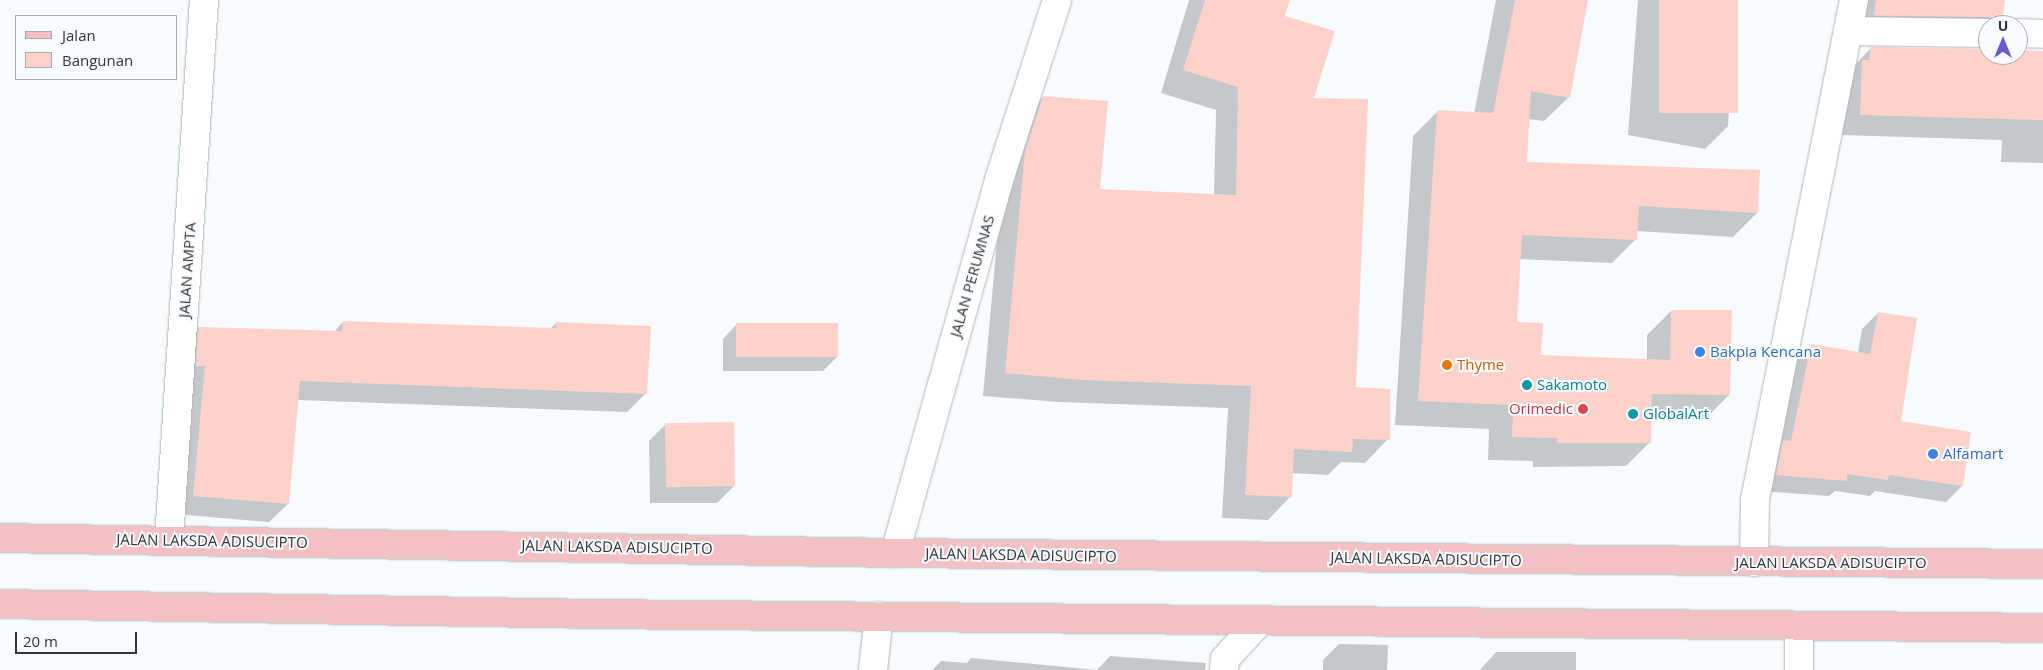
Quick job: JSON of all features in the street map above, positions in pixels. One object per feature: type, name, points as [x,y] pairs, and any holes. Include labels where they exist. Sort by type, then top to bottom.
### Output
[{"type":"main road","name":"JALAN LAKSDA ADISUCIPTO","points":[[0,538],[895,553],[2043,564]]},
{"type":"main road","points":[[0,604],[1260,621],[2043,628]]},
{"type":"street","name":"JALAN AMPTA","points":[[169,540],[204,0]]},
{"type":"street","name":"JALAN PERUMNAS","points":[[895,553],[999,180],[1057,0]]},
{"type":"street","points":[[1754,562],[1754,500],[1850,31],[1854,0]]},
{"type":"street","points":[[1850,31],[1978,33]]},
{"type":"street","points":[[2028,33],[2043,34]]},
{"type":"street","points":[[873,670],[879,616]]},
{"type":"street","points":[[1224,670],[1225,659],[1260,621]]},
{"type":"street","points":[[1799,627],[1799,670]]},
{"type":"building","points":[[1205,0],[1290,0],[1285,16],[1335,31],[1314,98],[1368,99],[1356,387],[1390,389],[1390,440],[1353,439],[1352,452],[1294,449],[1292,497],[1245,495],[1251,386],[1083,380],[1005,373],[1025,150],[1043,96],[1108,101],[1100,189],[1236,195],[1238,87],[1183,70]]},
{"type":"building","points":[[1515,0],[1588,0],[1570,98],[1531,91],[1527,162],[1760,170],[1758,213],[1639,206],[1637,240],[1522,235],[1517,322],[1543,323],[1541,355],[1670,360],[1671,310],[1732,310],[1730,395],[1652,394],[1651,443],[1557,443],[1557,438],[1512,437],[1513,405],[1418,401],[1437,110],[1493,113]]},
{"type":"building","points":[[1659,0],[1738,0],[1738,113],[1659,113]]},
{"type":"building","points":[[1876,0],[2005,0],[2003,15],[1978,15],[1978,17],[1874,16]]},
{"type":"building","points":[[1871,47],[1978,49],[1978,65],[2028,65],[2028,50],[2043,51],[2043,120],[1860,115],[1862,60],[1869,60]]},
{"type":"building","points":[[1878,312],[1917,318],[1901,421],[1971,432],[1963,486],[1889,475],[1888,480],[1847,474],[1847,481],[1776,475],[1783,440],[1791,441],[1811,344],[1870,354]]},
{"type":"building","points":[[343,321],[556,328],[556,322],[651,326],[647,394],[300,381],[289,504],[193,496],[205,366],[196,366],[198,327],[342,331]]},
{"type":"building","points":[[736,323],[838,323],[838,357],[736,357]]},
{"type":"building","points":[[734,422],[735,486],[666,487],[665,423]]},
{"type":"place","name":"Bakpia Kencana","points":[[1700,352]]},
{"type":"place","name":"Thyme","points":[[1447,365]]},
{"type":"place","name":"Sakamoto","points":[[1527,385]]},
{"type":"place","name":"Orimedic","points":[[1583,409]]},
{"type":"place","name":"GlobalArt","points":[[1633,414]]},
{"type":"place","name":"Alfamart","points":[[1933,454]]}]
